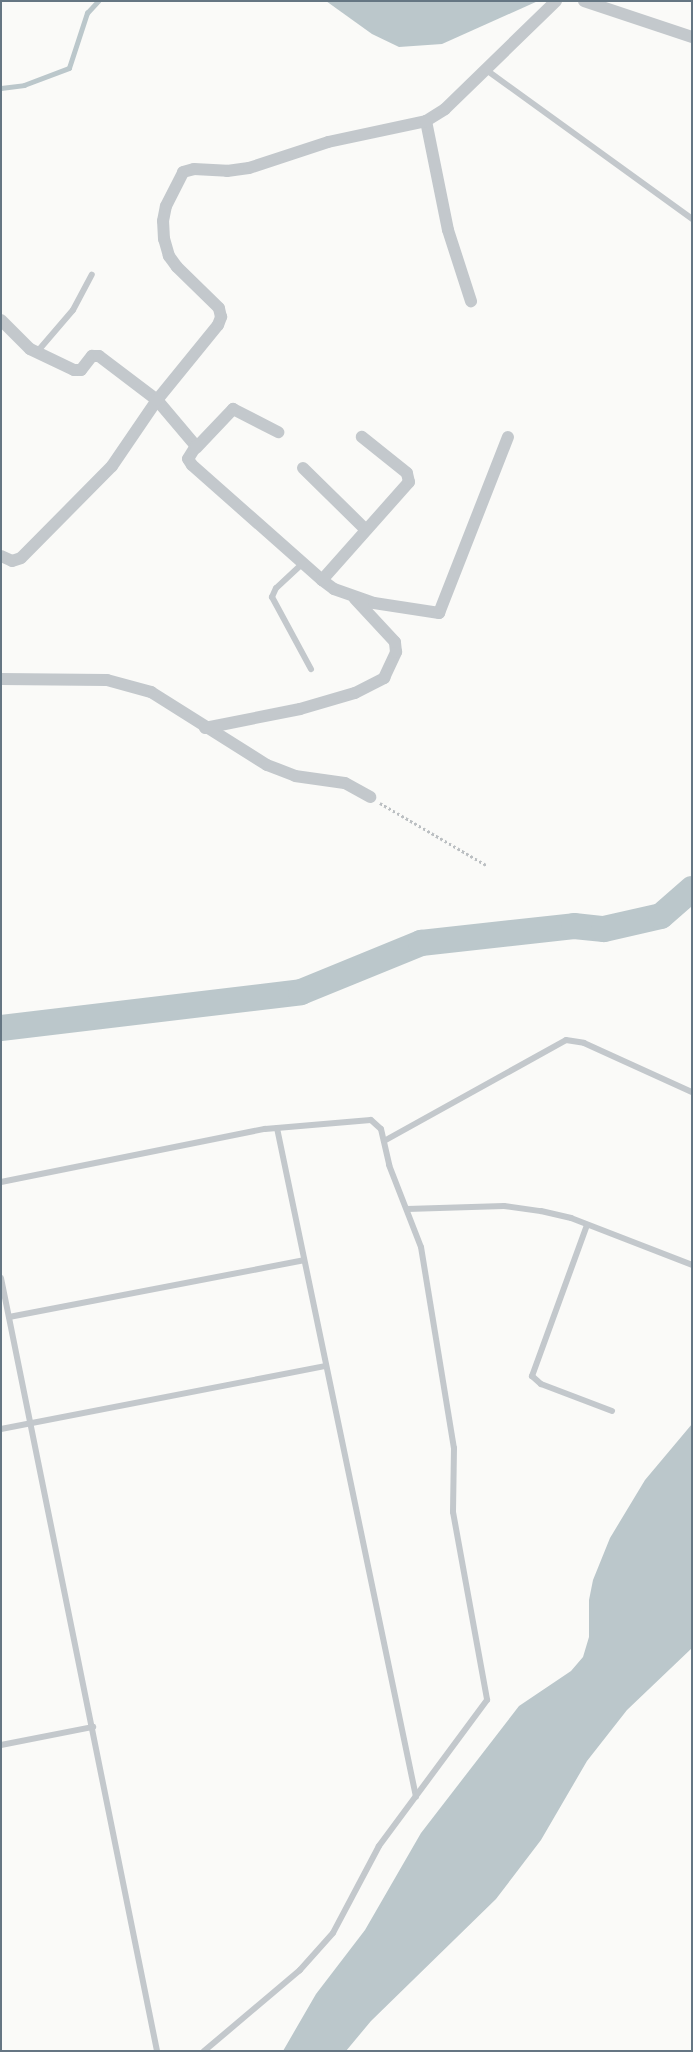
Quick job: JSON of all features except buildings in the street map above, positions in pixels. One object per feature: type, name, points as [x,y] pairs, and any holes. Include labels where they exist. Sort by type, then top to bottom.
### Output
[{"type":"street","points":[[1,556],[12,560],[31,548],[112,466],[157,400],[218,325],[221,317],[212,298],[177,267],[169,256],[164,239],[163,221],[166,206],[183,172],[194,169],[227,171],[249,168],[328,142],[426,121],[445,109],[556,1]]},
{"type":"street","points":[[584,1],[692,37]]},
{"type":"street","points":[[426,121],[448,230],[471,301]]},
{"type":"street","points":[[1,320],[36,353],[78,370],[92,356],[99,356],[157,400],[196,448]]},
{"type":"street","points":[[278,432],[233,409],[189,455],[189,462],[322,580],[354,597],[439,613],[508,437]]},
{"type":"street","points":[[322,580],[405,487],[410,477],[362,437]]},
{"type":"street","points":[[303,468],[366,530]]},
{"type":"street","points":[[204,728],[300,709],[355,693],[384,678],[396,652],[395,642],[354,597]]},
{"type":"street","points":[[1,679],[107,680],[151,692],[204,728],[266,765],[295,776],[345,783],[370,797]]},
{"type":"lane","points":[[485,69],[692,219]]},
{"type":"lane","points":[[36,353],[73,310],[92,276]]},
{"type":"lane","points":[[302,564],[276,588],[272,597],[311,669]]},
{"type":"lane","points":[[384,1141],[566,1040],[584,1043],[692,1092]]},
{"type":"lane","points":[[1,1182],[277,1128],[370,1120],[379,1125],[389,1165],[407,1209],[425,1266],[454,1448],[453,1512],[488,1692],[484,1708],[379,1846],[333,1934],[300,1970],[204,2051]]},
{"type":"lane","points":[[277,1128],[416,1797]]},
{"type":"lane","points":[[407,1209],[504,1206],[541,1211],[587,1225],[692,1266]]},
{"type":"lane","points":[[587,1225],[532,1376],[541,1384],[612,1412]]},
{"type":"lane","points":[[10,1317],[304,1260]]},
{"type":"lane","points":[[1,1278],[157,2051]]},
{"type":"lane","points":[[1,1429],[326,1366]]},
{"type":"lane","points":[[1,1745],[93,1727]]},
{"type":"path","points":[[370,797],[486,865]]},
{"type":"shaded area","points":[[326,1],[538,1],[442,44],[399,47],[372,34]]},
{"type":"shaded area","points":[[692,1424],[692,1648],[627,1710],[587,1761],[541,1840],[496,1899],[371,2021],[346,2051],[283,2051],[316,1994],[365,1930],[421,1833],[519,1706],[571,1671],[583,1657],[589,1637],[589,1600],[593,1580],[610,1538],[645,1480]]},
{"type":"waterway","points":[[1,88],[24,85],[69,68],[87,13],[98,1]]},
{"type":"waterway","points":[[1,1028],[301,992],[421,943],[574,926],[604,929],[661,916],[692,889]]}]
